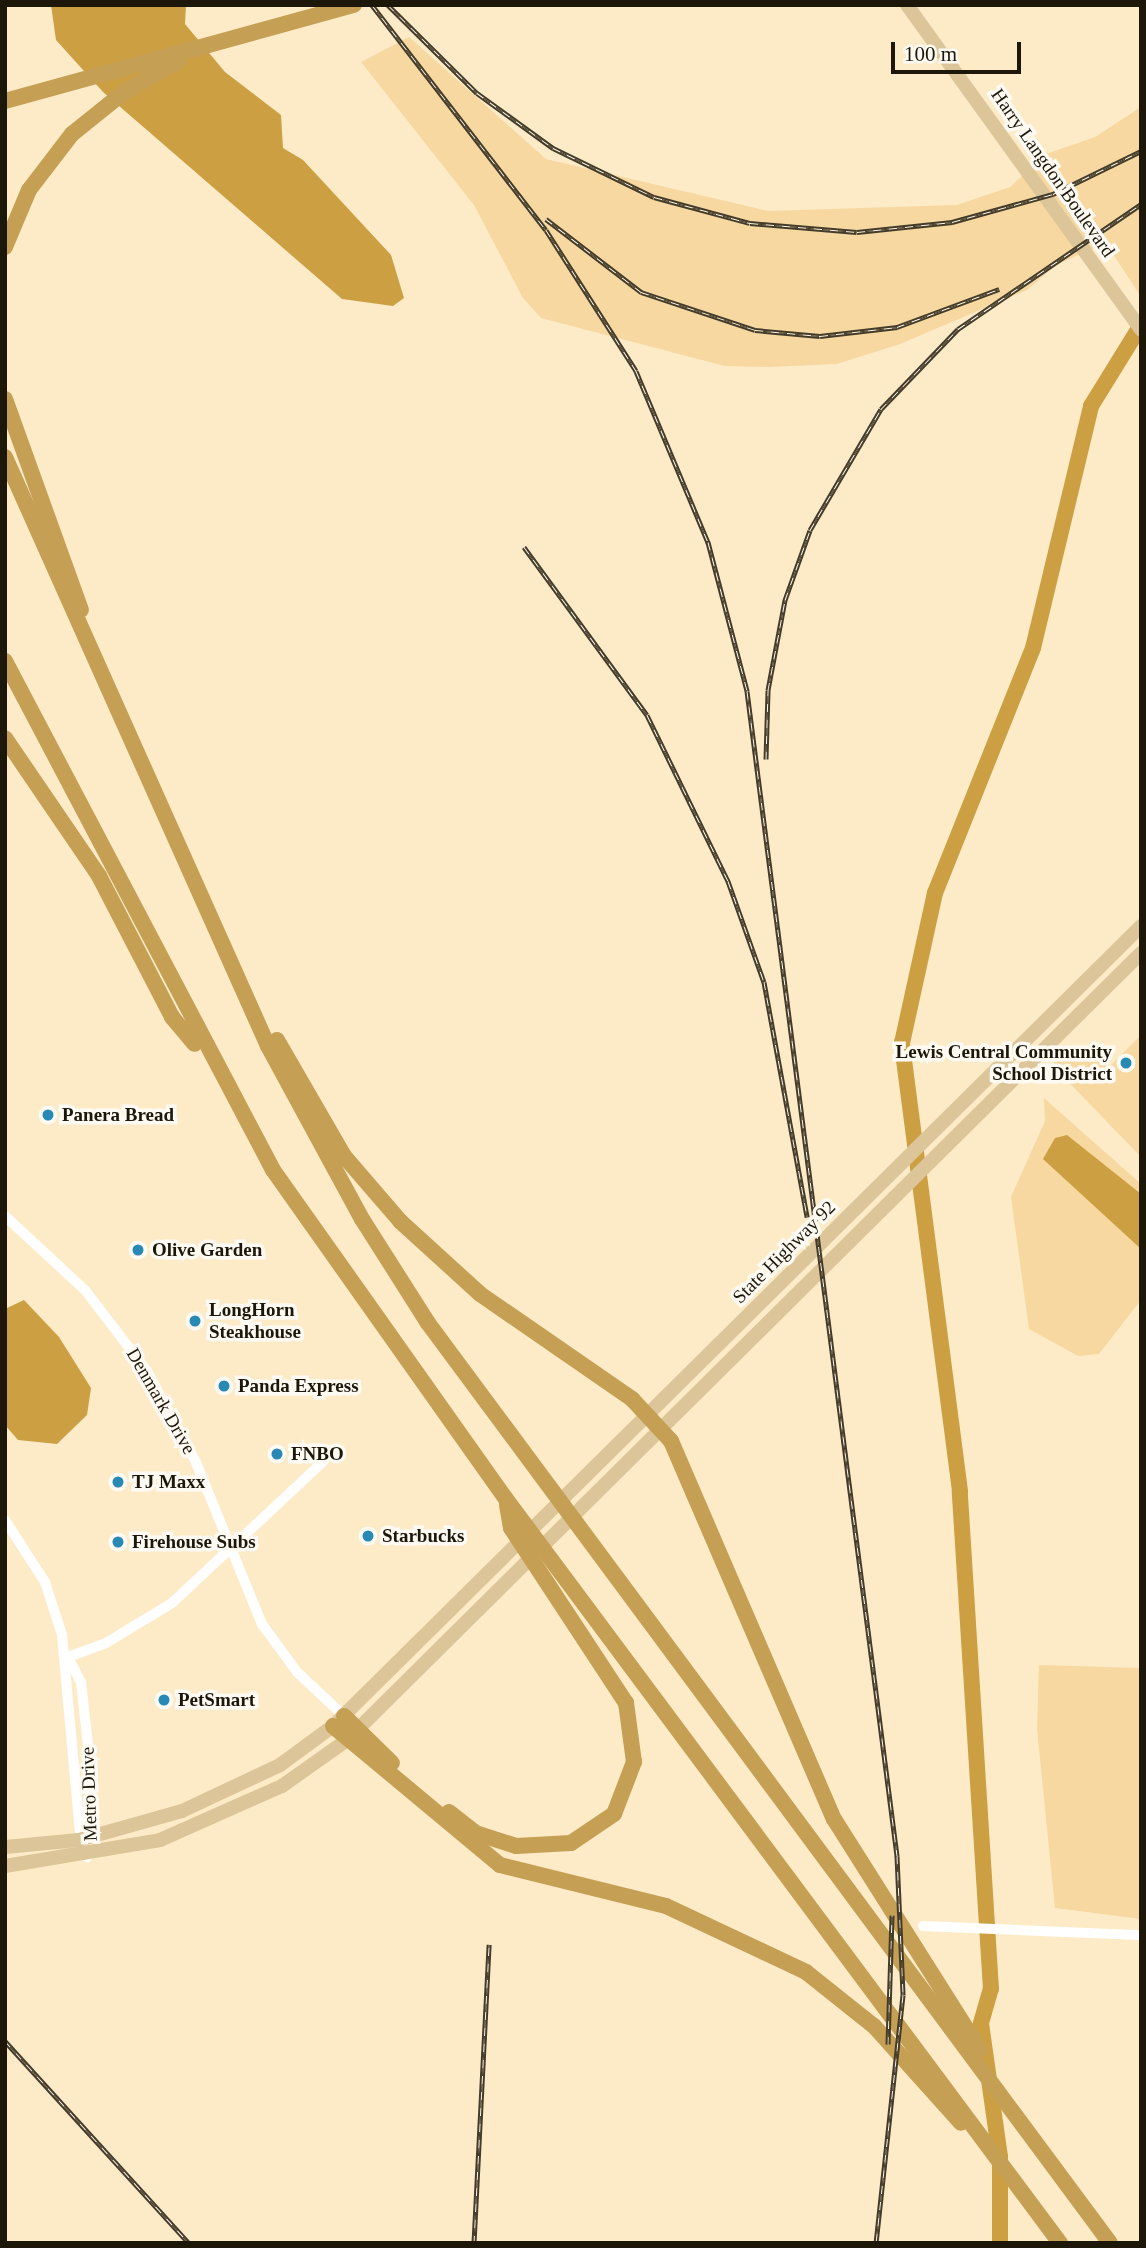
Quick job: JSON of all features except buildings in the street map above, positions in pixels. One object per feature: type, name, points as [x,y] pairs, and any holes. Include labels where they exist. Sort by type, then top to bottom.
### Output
[{"type":"highway","points":[[5,101],[354,5]]},
{"type":"highway","points":[[8,240],[39,175],[94,113],[148,76],[222,42]]},
{"type":"highway","points":[[5,399],[76,591],[89,647]]},
{"type":"highway","points":[[5,457],[243,986],[313,1133],[428,1323],[1110,2243]]},
{"type":"highway","points":[[5,661],[214,1066],[273,1170],[506,1499],[1060,2243]]},
{"type":"highway","points":[[5,738],[99,876],[172,1017],[214,1066]]},
{"type":"highway","points":[[243,986],[344,1156],[393,1212],[480,1294],[648,1416],[671,1441],[834,1819],[894,1921],[1076,2195]]},
{"type":"highway","points":[[353,1735],[464,1825],[495,1841],[527,1848],[571,1843],[614,1814],[634,1762],[625,1703],[511,1528],[506,1499]]},
{"type":"highway","points":[[338,1721],[500,1865],[715,1924],[806,1972],[874,2026],[1035,2209]]},
{"type":"main road","name":"Harry Langdon Boulevard","points":[[907,5],[1141,329]]},
{"type":"main road","name":"State Highway 92","points":[[5,1847],[86,1839],[182,1811],[249,1782],[338,1721],[1141,926]]},
{"type":"main road","name":"State Highway 92","points":[[5,1866],[87,1857],[219,1818],[282,1786],[353,1735],[1141,953]]},
{"type":"street","name":"Denmark Drive","points":[[5,1216],[85,1290],[147,1371],[194,1457],[228,1553],[271,1637],[338,1721]]},
{"type":"street","points":[[68,1657],[147,1620],[228,1553],[324,1461]]},
{"type":"street","name":"Metro Drive","points":[[5,1520],[45,1582],[68,1657],[81,1682],[87,1857]]},
{"type":"street","name":"Metro Drive","points":[[68,1657],[86,1839]]},
{"type":"street","points":[[923,1926],[1141,1935]]},
{"type":"shaded area","points":[[51,5],[186,5],[185,24],[225,72],[281,115],[283,148],[303,160],[391,255],[404,298],[393,306],[342,299],[103,92],[56,40]]},
{"type":"shaded area","points":[[409,37],[546,159],[768,211],[957,205],[1010,187],[1046,154],[1095,137],[1141,107],[1141,297],[1106,243],[1056,265],[1027,290],[900,344],[837,364],[769,367],[725,366],[541,318],[523,298],[474,205],[361,62]]},
{"type":"shaded area","name":"Lewis Central Community School District","points":[[1141,1035],[1141,1157],[1052,1065],[1061,1053],[1079,1049],[1096,1052],[1109,1067]]},
{"type":"shaded area","points":[[1044,1098],[1141,1184],[1141,1300],[1099,1354],[1078,1356],[1029,1329],[1011,1197],[1045,1121]]},
{"type":"shaded area","points":[[1067,1135],[1141,1194],[1141,1249],[1043,1159],[1055,1138]]},
{"type":"shaded area","points":[[24,1300],[59,1337],[91,1388],[87,1415],[57,1444],[18,1440],[5,1425],[5,1309]]},
{"type":"shaded area","points":[[1039,1665],[1141,1668],[1141,1919],[1055,1908],[1037,1729]]},
{"type":"waterway","points":[[1000,2243],[1000,2157],[981,2023],[991,1989],[960,1491],[902,1043],[935,893],[1033,648],[1091,406],[1141,325]]},
{"type":"railway","points":[[372,5],[546,230],[636,371],[708,542],[747,691],[897,1856],[903,1995],[876,2243]]},
{"type":"railway","points":[[388,5],[477,93],[553,148],[654,197],[750,223],[857,232],[952,222],[1053,194],[1141,151]]},
{"type":"railway","points":[[766,759],[768,690],[785,600],[810,530],[881,409],[958,329],[1141,204]]},
{"type":"railway","points":[[546,219],[641,292],[755,330],[820,336],[897,327],[999,289]]},
{"type":"railway","points":[[524,547],[647,715],[728,881],[764,982],[807,1217]]},
{"type":"railway","points":[[888,2044],[892,1915]]},
{"type":"railway","points":[[474,2243],[489,1944]]},
{"type":"railway","points":[[5,2041],[189,2243]]},
{"type":"place","name":"Lewis Central Community School District","points":[[1126,1063]]},
{"type":"place","name":"Panera Bread","points":[[48,1115]]},
{"type":"place","name":"Olive Garden","points":[[138,1250]]},
{"type":"place","name":"LongHorn Steakhouse","points":[[195,1321]]},
{"type":"place","name":"Panda Express","points":[[224,1386]]},
{"type":"place","name":"FNBO","points":[[277,1454]]},
{"type":"place","name":"TJ Maxx","points":[[118,1482]]},
{"type":"place","name":"Starbucks","points":[[368,1536]]},
{"type":"place","name":"Firehouse Subs","points":[[118,1542]]},
{"type":"place","name":"PetSmart","points":[[164,1700]]}]
